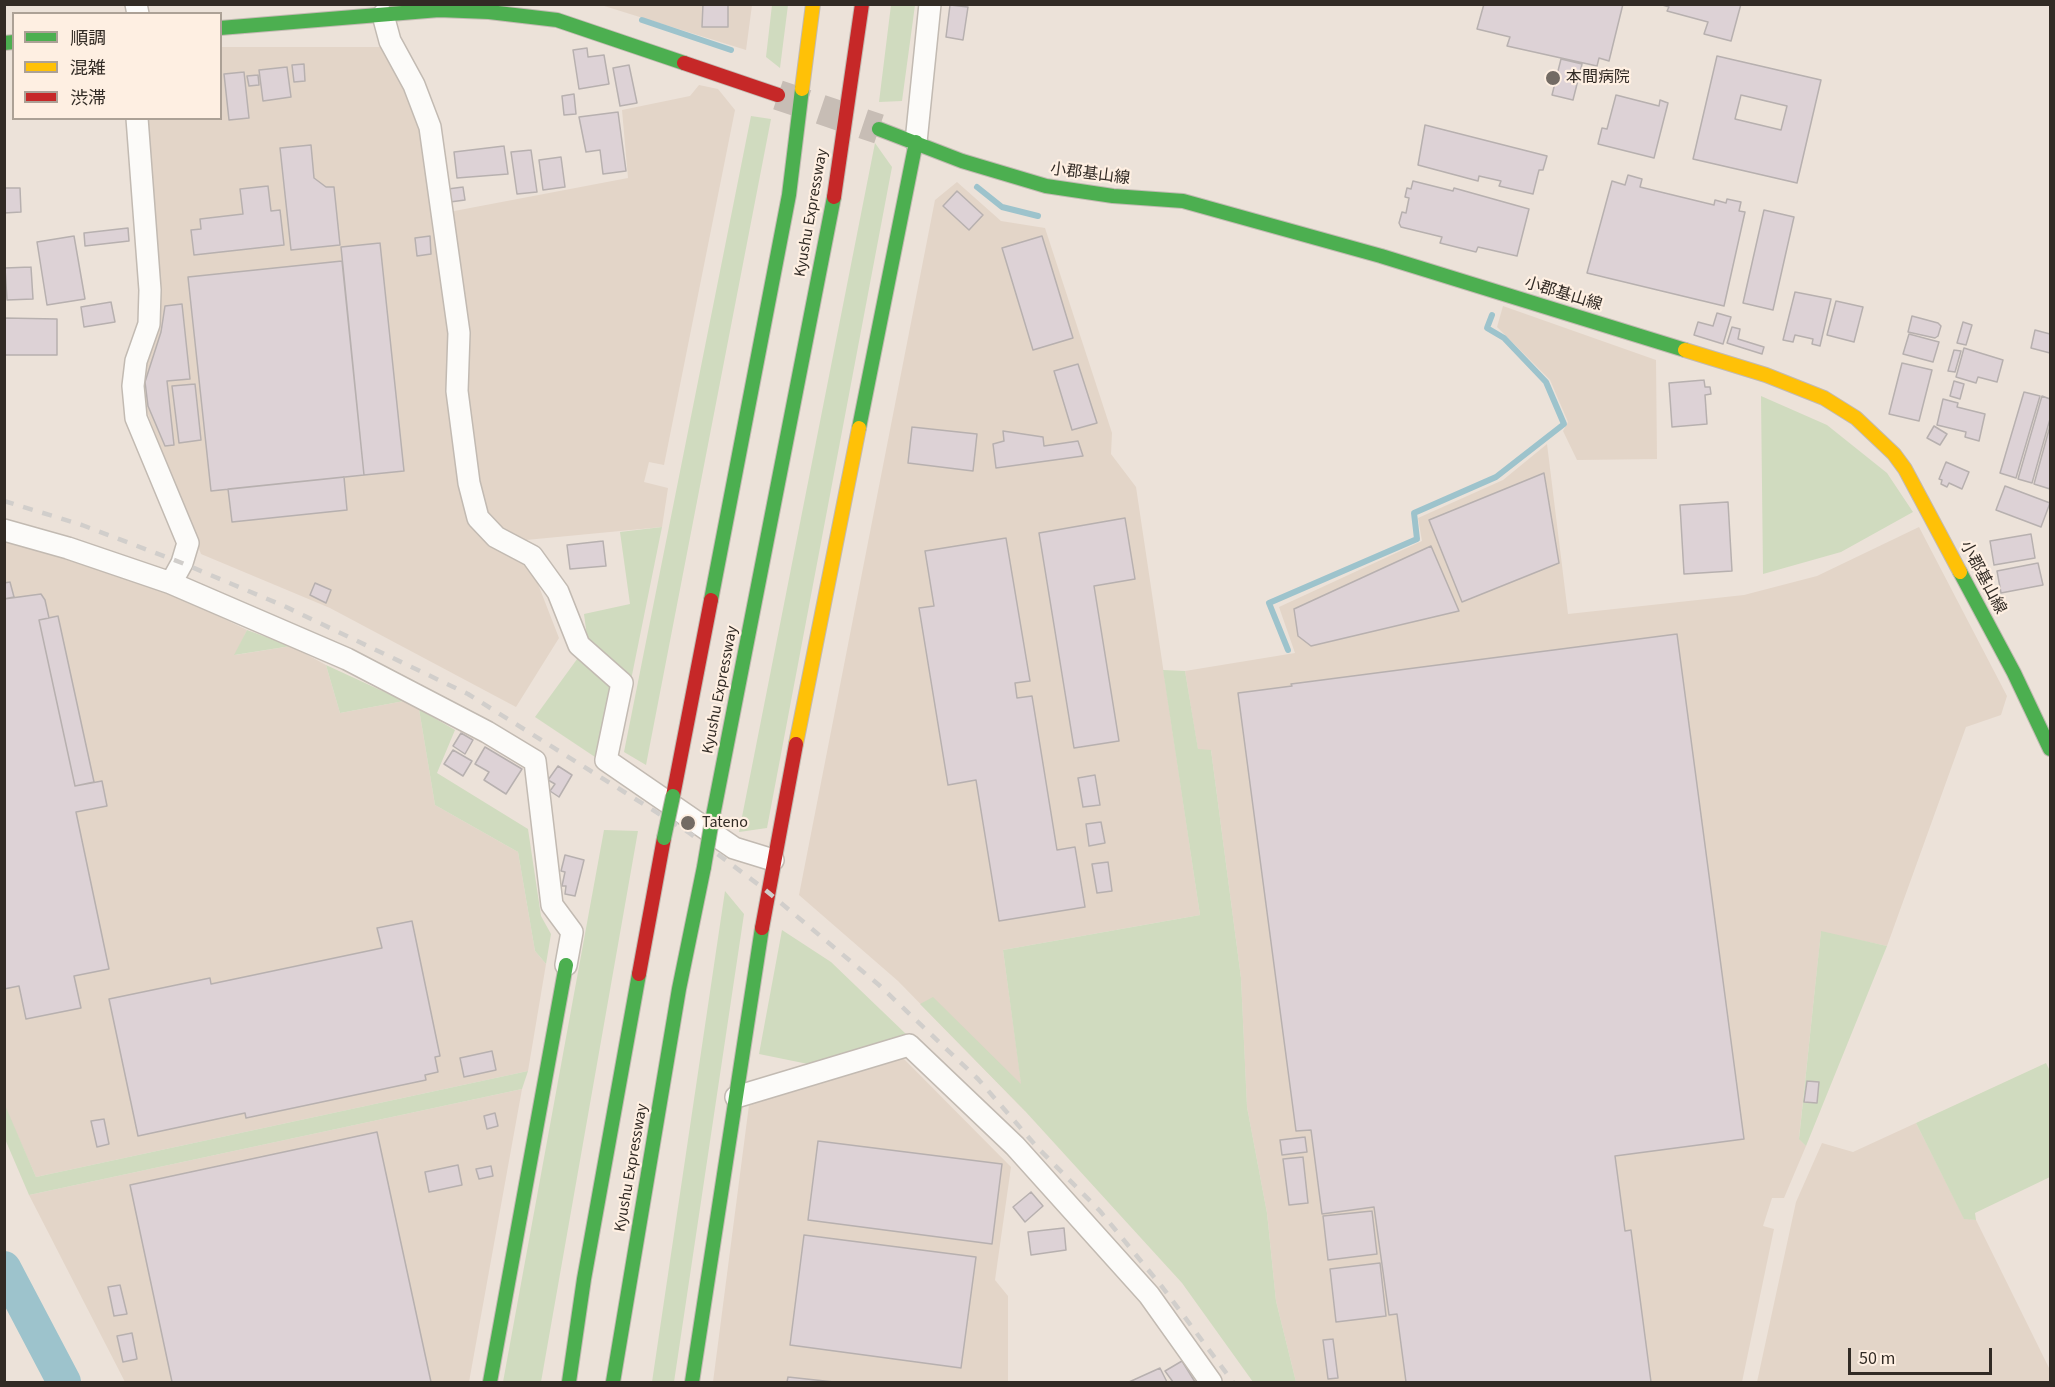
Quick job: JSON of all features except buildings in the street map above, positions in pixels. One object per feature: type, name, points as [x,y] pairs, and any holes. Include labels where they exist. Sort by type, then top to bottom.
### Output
[{"type":"main road","name":"Kyushu Expressway","points":[[569,1383],[584,1279],[664,838],[789,195],[813,4]]},
{"type":"main road","name":"Kyushu Expressway","points":[[614,1383],[679,989],[831,209],[862,4]]},
{"type":"main road","points":[[222,28],[439,10],[489,12],[557,20],[778,95]]},
{"type":"main road","name":"小郡基山線","points":[[879,129],[916,141],[962,161],[1046,186],[1113,196],[1184,201],[1381,256],[1766,375],[1824,398],[1856,418],[1894,454],[1905,469],[2014,673],[2050,749]]},
{"type":"main road","points":[[692,1383],[773,860],[916,141]]},
{"type":"main road","points":[[490,1383],[566,965]]},
{"type":"street","points":[[916,141],[930,4]]},
{"type":"street","points":[[383,15],[390,41],[414,85],[430,127],[459,333],[458,391],[469,483],[478,518],[496,537],[532,556],[558,592],[579,645],[622,682],[606,760],[734,848],[773,860]]},
{"type":"street","points":[[137,120],[150,290],[149,324],[136,361],[132,386],[136,418],[188,543],[182,563],[171,583]]},
{"type":"street","points":[[4,530],[68,548],[171,583],[347,659],[487,732],[535,761],[552,905],[572,932],[566,965]]},
{"type":"street","points":[[736,1097],[909,1045],[1015,1146],[1149,1295],[1211,1383]]},
{"type":"shaded area","points":[[601,5],[752,5],[746,50]]},
{"type":"shaded area","points":[[222,47],[381,47],[424,122],[452,334],[466,517],[488,541],[531,566],[559,638],[516,707],[330,608],[201,554],[147,412],[141,373],[157,330],[161,287],[145,120],[222,120]]},
{"type":"shaded area","points":[[699,85],[718,89],[735,110],[664,465],[649,462],[644,482],[668,488],[662,527],[526,540],[501,527],[485,510],[478,483],[449,212],[628,178],[622,110],[690,96]]},
{"type":"shaded area","points":[[957,182],[1001,221],[1045,228],[1112,433],[1111,454],[1136,487],[1200,915],[1003,950],[1025,1111],[898,981],[799,895],[935,200]]},
{"type":"shaded area","points":[[1503,306],[1656,360],[1657,459],[1577,460],[1563,431],[1568,422],[1550,380],[1497,327]]},
{"type":"shaded area","points":[[1547,444],[1568,614],[1744,595],[1817,576],[1919,527],[2007,696],[2001,715],[1966,727],[1887,946],[1821,932],[1799,1138],[1806,1146],[1784,1198],[1772,1198],[1763,1226],[1774,1229],[1742,1382],[1296,1382],[1276,1301],[1267,1213],[1247,1107],[1241,978],[1211,750],[1198,750],[1185,671],[1295,653],[1279,607],[1422,541],[1418,518],[1503,480]]},
{"type":"shaded area","points":[[4,537],[173,594],[247,630],[235,655],[291,646],[326,665],[340,713],[404,701],[419,709],[435,805],[518,852],[535,951],[546,964],[528,1071],[36,1177],[4,1105]]},
{"type":"shaded area","points":[[903,1058],[1011,1167],[995,1280],[1008,1296],[1008,1382],[713,1382],[749,1105]]},
{"type":"shaded area","points":[[522,1089],[469,1382],[125,1382],[29,1195]]},
{"type":"shaded area","points":[[1916,1123],[1964,1218],[1976,1220],[2050,1370],[2050,1382],[1757,1382],[1796,1202],[1822,1143],[1853,1152]]},
{"type":"green space","points":[[772,5],[788,5],[780,68],[766,57]]},
{"type":"green space","points":[[891,5],[915,5],[902,101],[879,102]]},
{"type":"green space","points":[[751,116],[771,119],[646,765],[624,752]]},
{"type":"green space","points":[[875,143],[892,167],[767,828],[739,832]]},
{"type":"green space","points":[[1761,396],[1827,425],[1887,473],[1913,512],[1841,552],[1763,574]]},
{"type":"green space","points":[[662,527],[631,680],[598,759],[535,717],[588,644],[584,614],[630,604],[620,532]]},
{"type":"green space","points":[[247,630],[291,646],[234,655]]},
{"type":"green space","points":[[326,665],[404,701],[340,713]]},
{"type":"green space","points":[[1163,670],[1185,671],[1198,749],[1211,750],[1241,978],[1247,1107],[1267,1213],[1276,1301],[1296,1382],[1253,1382],[1182,1283],[1025,1111],[920,1004],[933,997],[1021,1084],[1003,950],[1200,915]]},
{"type":"green space","points":[[419,709],[455,730],[437,773],[528,829],[541,916],[551,934],[546,964],[535,951],[518,852],[435,805]]},
{"type":"green space","points":[[604,830],[638,831],[541,1382],[503,1382]]},
{"type":"green space","points":[[725,891],[744,914],[674,1382],[652,1382]]},
{"type":"green space","points":[[782,930],[831,962],[906,1034],[808,1064],[759,1054]]},
{"type":"green space","points":[[1821,931],[1887,946],[1806,1146],[1799,1139]]},
{"type":"green space","points":[[2046,1063],[2050,1071],[2050,1177],[1975,1213],[1976,1220],[1964,1219],[1916,1123]]},
{"type":"green space","points":[[528,1071],[522,1089],[29,1195],[5,1139],[5,1105],[36,1177]]},
{"type":"waterway","points":[[642,20],[731,50]]},
{"type":"waterway","points":[[977,187],[1002,207],[1038,216]]},
{"type":"waterway","points":[[1288,650],[1269,603],[1417,539],[1414,513],[1496,477],[1564,424],[1546,382],[1504,338],[1487,328],[1492,315]]},
{"type":"waterway","points":[[4,1268],[64,1382]]},
{"type":"tunnel","points":[[778,95],[879,129]]},
{"type":"railway","points":[[4,501],[82,525],[182,563],[284,606],[468,694],[688,832],[763,888],[879,985],[978,1079],[1037,1147],[1100,1211],[1163,1288],[1233,1382]]},
{"type":"traffic: fast","points":[[222,28],[439,10],[489,12],[557,20],[684,63]]},
{"type":"traffic: fast","points":[[4,43],[12,42]]},
{"type":"traffic: fast","points":[[711,600],[789,195],[802,89]]},
{"type":"traffic: fast","points":[[879,129],[962,161],[1046,186],[1113,196],[1183,201],[1381,256],[1685,350]]},
{"type":"traffic: fast","points":[[859,428],[916,142]]},
{"type":"traffic: fast","points":[[711,826],[834,197]]},
{"type":"traffic: fast","points":[[1960,572],[2014,673],[2050,749]]},
{"type":"traffic: fast","points":[[664,838],[673,796]]},
{"type":"traffic: fast","points":[[704,867],[711,826]]},
{"type":"traffic: fast","points":[[613,1382],[679,989],[704,867]]},
{"type":"traffic: fast","points":[[692,1382],[762,928]]},
{"type":"traffic: fast","points":[[490,1382],[566,965]]},
{"type":"traffic: fast","points":[[569,1382],[584,1279],[639,974]]},
{"type":"traffic: slow","points":[[802,89],[813,4]]},
{"type":"traffic: slow","points":[[1685,350],[1766,375],[1824,398],[1856,418],[1894,454],[1905,469],[1960,572]]},
{"type":"traffic: slow","points":[[796,744],[859,428]]},
{"type":"traffic: jam","points":[[834,197],[862,4]]},
{"type":"traffic: jam","points":[[684,63],[778,95]]},
{"type":"traffic: jam","points":[[673,796],[711,600]]},
{"type":"traffic: jam","points":[[762,928],[796,744]]},
{"type":"traffic: jam","points":[[639,974],[664,838]]},
{"type":"place","name":"本間病院","points":[[1553,78]]},
{"type":"place","name":"Tateno","points":[[688,823]]}]
